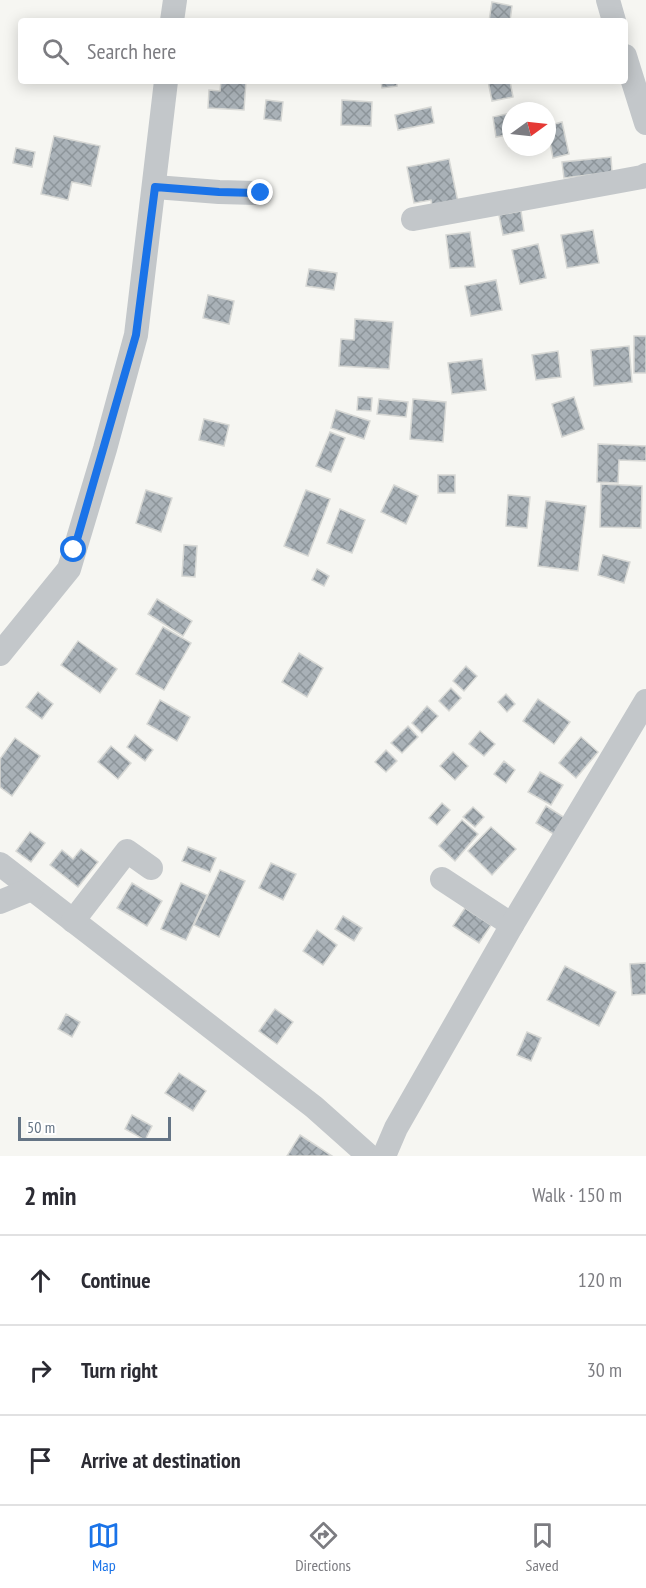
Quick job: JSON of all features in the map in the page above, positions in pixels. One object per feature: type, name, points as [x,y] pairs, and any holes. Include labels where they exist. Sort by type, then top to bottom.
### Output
[{"type":"street","points":[[172,18],[174,0]]},
{"type":"street","points":[[608,0],[613,18]]},
{"type":"street","points":[[628,66],[646,123]]},
{"type":"street","points":[[0,654],[69,569],[105,449],[136,335],[166,84]]},
{"type":"street","points":[[413,219],[646,175]]},
{"type":"street","points":[[155,187],[261,193]]},
{"type":"street","points":[[384,1156],[396,1128],[512,925],[646,701]]},
{"type":"street","points":[[73,921],[127,851],[151,868]]},
{"type":"street","points":[[0,864],[314,1107],[369,1156]]},
{"type":"street","points":[[442,879],[512,925]]},
{"type":"street","points":[[0,902],[32,889]]},
{"type":"building","points":[[492,2],[512,6],[510,18],[489,18]]},
{"type":"building","points":[[221,84],[246,84],[244,110],[208,108],[209,90],[220,91]]},
{"type":"building","points":[[381,84],[397,84],[397,86],[382,88]]},
{"type":"building","points":[[489,84],[511,84],[513,97],[492,101]]},
{"type":"building","points":[[266,100],[283,102],[281,121],[264,119]]},
{"type":"building","points":[[342,100],[372,102],[371,126],[341,125]]},
{"type":"building","points":[[431,107],[434,123],[398,130],[395,115]]},
{"type":"building","points":[[502,115],[502,136],[496,137],[493,117]]},
{"type":"building","points":[[562,122],[569,154],[553,158],[553,156],[556,156],[556,124]]},
{"type":"building","points":[[54,136],[100,146],[91,186],[72,182],[68,200],[41,194]]},
{"type":"building","points":[[16,148],[35,152],[32,167],[13,163]]},
{"type":"building","points":[[611,157],[612,172],[564,178],[562,162]]},
{"type":"building","points":[[449,159],[458,202],[432,207],[431,200],[414,203],[407,167]]},
{"type":"building","points":[[521,211],[524,231],[503,235],[499,215]]},
{"type":"building","points":[[593,230],[599,263],[567,268],[561,235]]},
{"type":"building","points":[[470,232],[475,267],[450,268],[446,235]]},
{"type":"building","points":[[538,244],[546,278],[520,284],[512,250]]},
{"type":"building","points":[[309,269],[337,273],[334,290],[306,286]]},
{"type":"building","points":[[496,280],[502,310],[471,316],[465,286]]},
{"type":"building","points":[[208,295],[234,301],[229,324],[203,318]]},
{"type":"building","points":[[355,319],[393,322],[389,369],[339,366],[341,339],[354,340]]},
{"type":"building","points":[[634,336],[646,336],[646,373],[634,373]]},
{"type":"building","points":[[629,346],[632,382],[594,386],[591,350]]},
{"type":"building","points":[[558,351],[561,377],[536,380],[532,355]]},
{"type":"building","points":[[482,359],[486,390],[452,394],[448,363]]},
{"type":"building","points":[[358,397],[372,398],[371,411],[357,410]]},
{"type":"building","points":[[574,397],[584,429],[562,437],[552,404]]},
{"type":"building","points":[[379,399],[408,402],[406,417],[377,414]]},
{"type":"building","points":[[413,399],[446,402],[443,442],[410,439]]},
{"type":"building","points":[[336,410],[370,421],[364,439],[331,428]]},
{"type":"building","points":[[204,419],[229,425],[224,446],[199,440]]},
{"type":"building","points":[[330,432],[345,438],[331,472],[316,466]]},
{"type":"building","points":[[598,444],[646,446],[646,461],[619,460],[618,483],[597,482]]},
{"type":"building","points":[[438,475],[455,475],[455,493],[438,493]]},
{"type":"building","points":[[601,484],[642,486],[641,528],[600,527]]},
{"type":"building","points":[[394,485],[418,496],[406,524],[381,512]]},
{"type":"building","points":[[146,490],[172,498],[161,532],[136,523]]},
{"type":"building","points":[[306,490],[330,499],[308,556],[284,546]]},
{"type":"building","points":[[508,495],[530,497],[527,528],[506,526]]},
{"type":"building","points":[[546,501],[586,506],[578,571],[538,566]]},
{"type":"building","points":[[340,509],[365,520],[352,553],[327,543]]},
{"type":"building","points":[[184,545],[197,546],[195,577],[182,576]]},
{"type":"building","points":[[603,555],[630,562],[624,583],[598,575]]},
{"type":"building","points":[[317,569],[329,576],[324,586],[312,580]]},
{"type":"building","points":[[157,599],[192,621],[183,636],[148,614]]},
{"type":"building","points":[[163,627],[191,643],[164,690],[136,674]]},
{"type":"building","points":[[78,641],[117,669],[100,693],[61,665]]},
{"type":"building","points":[[299,653],[323,668],[307,697],[282,682]]},
{"type":"building","points":[[466,666],[477,676],[464,691],[453,681]]},
{"type":"building","points":[[451,688],[461,698],[449,711],[439,701]]},
{"type":"building","points":[[38,692],[53,704],[42,719],[26,707]]},
{"type":"building","points":[[506,694],[515,704],[507,712],[498,702]]},
{"type":"building","points":[[538,699],[570,722],[554,744],[523,721]]},
{"type":"building","points":[[160,700],[190,717],[177,741],[147,724]]},
{"type":"building","points":[[427,706],[438,716],[422,733],[412,723]]},
{"type":"building","points":[[408,726],[418,737],[402,753],[391,743]]},
{"type":"building","points":[[480,731],[495,744],[484,756],[469,744]]},
{"type":"building","points":[[135,735],[153,750],[145,761],[127,747]]},
{"type":"building","points":[[581,737],[598,752],[576,778],[559,763]]},
{"type":"building","points":[[15,738],[40,756],[12,796],[0,787],[0,759]]},
{"type":"building","points":[[111,746],[131,763],[118,779],[98,762]]},
{"type":"building","points":[[386,750],[397,761],[386,772],[375,762]]},
{"type":"building","points":[[453,752],[468,766],[455,780],[440,766]]},
{"type":"building","points":[[504,761],[515,770],[506,783],[494,774]]},
{"type":"building","points":[[540,772],[563,785],[551,805],[528,792]]},
{"type":"building","points":[[442,803],[450,810],[437,825],[429,818]]},
{"type":"building","points":[[546,806],[565,818],[555,835],[536,823]]},
{"type":"building","points":[[473,807],[484,817],[475,827],[463,817]]},
{"type":"building","points":[[462,820],[478,834],[455,861],[439,846]]},
{"type":"building","points":[[491,827],[516,849],[492,875],[468,851]]},
{"type":"building","points":[[30,832],[45,843],[31,862],[16,851]]},
{"type":"building","points":[[188,847],[216,858],[210,872],[182,861]]},
{"type":"building","points":[[81,849],[98,862],[78,887],[50,865],[62,850],[73,859]]},
{"type":"building","points":[[271,863],[296,874],[283,900],[259,888]]},
{"type":"building","points":[[220,870],[245,881],[219,937],[194,925]]},
{"type":"building","points":[[132,883],[162,901],[147,926],[117,908]]},
{"type":"building","points":[[181,883],[207,895],[186,940],[161,929]]},
{"type":"building","points":[[465,908],[491,925],[479,943],[453,926]]},
{"type":"building","points":[[343,916],[362,928],[354,941],[335,929]]},
{"type":"building","points":[[317,930],[337,945],[323,965],[303,951]]},
{"type":"building","points":[[646,963],[646,994],[632,995],[630,964]]},
{"type":"building","points":[[565,966],[616,992],[599,1026],[547,1000]]},
{"type":"building","points":[[275,1009],[293,1022],[277,1044],[259,1031]]},
{"type":"building","points":[[66,1014],[80,1022],[72,1037],[58,1029]]},
{"type":"building","points":[[527,1032],[541,1038],[531,1061],[517,1055]]},
{"type":"building","points":[[179,1073],[206,1091],[193,1111],[165,1093]]},
{"type":"building","points":[[132,1115],[152,1126],[145,1140],[125,1129]]},
{"type":"building","points":[[300,1135],[332,1156],[287,1156]]},
{"type":"route","points":[[74,550],[105,449],[136,335],[155,187],[261,193]]}]
